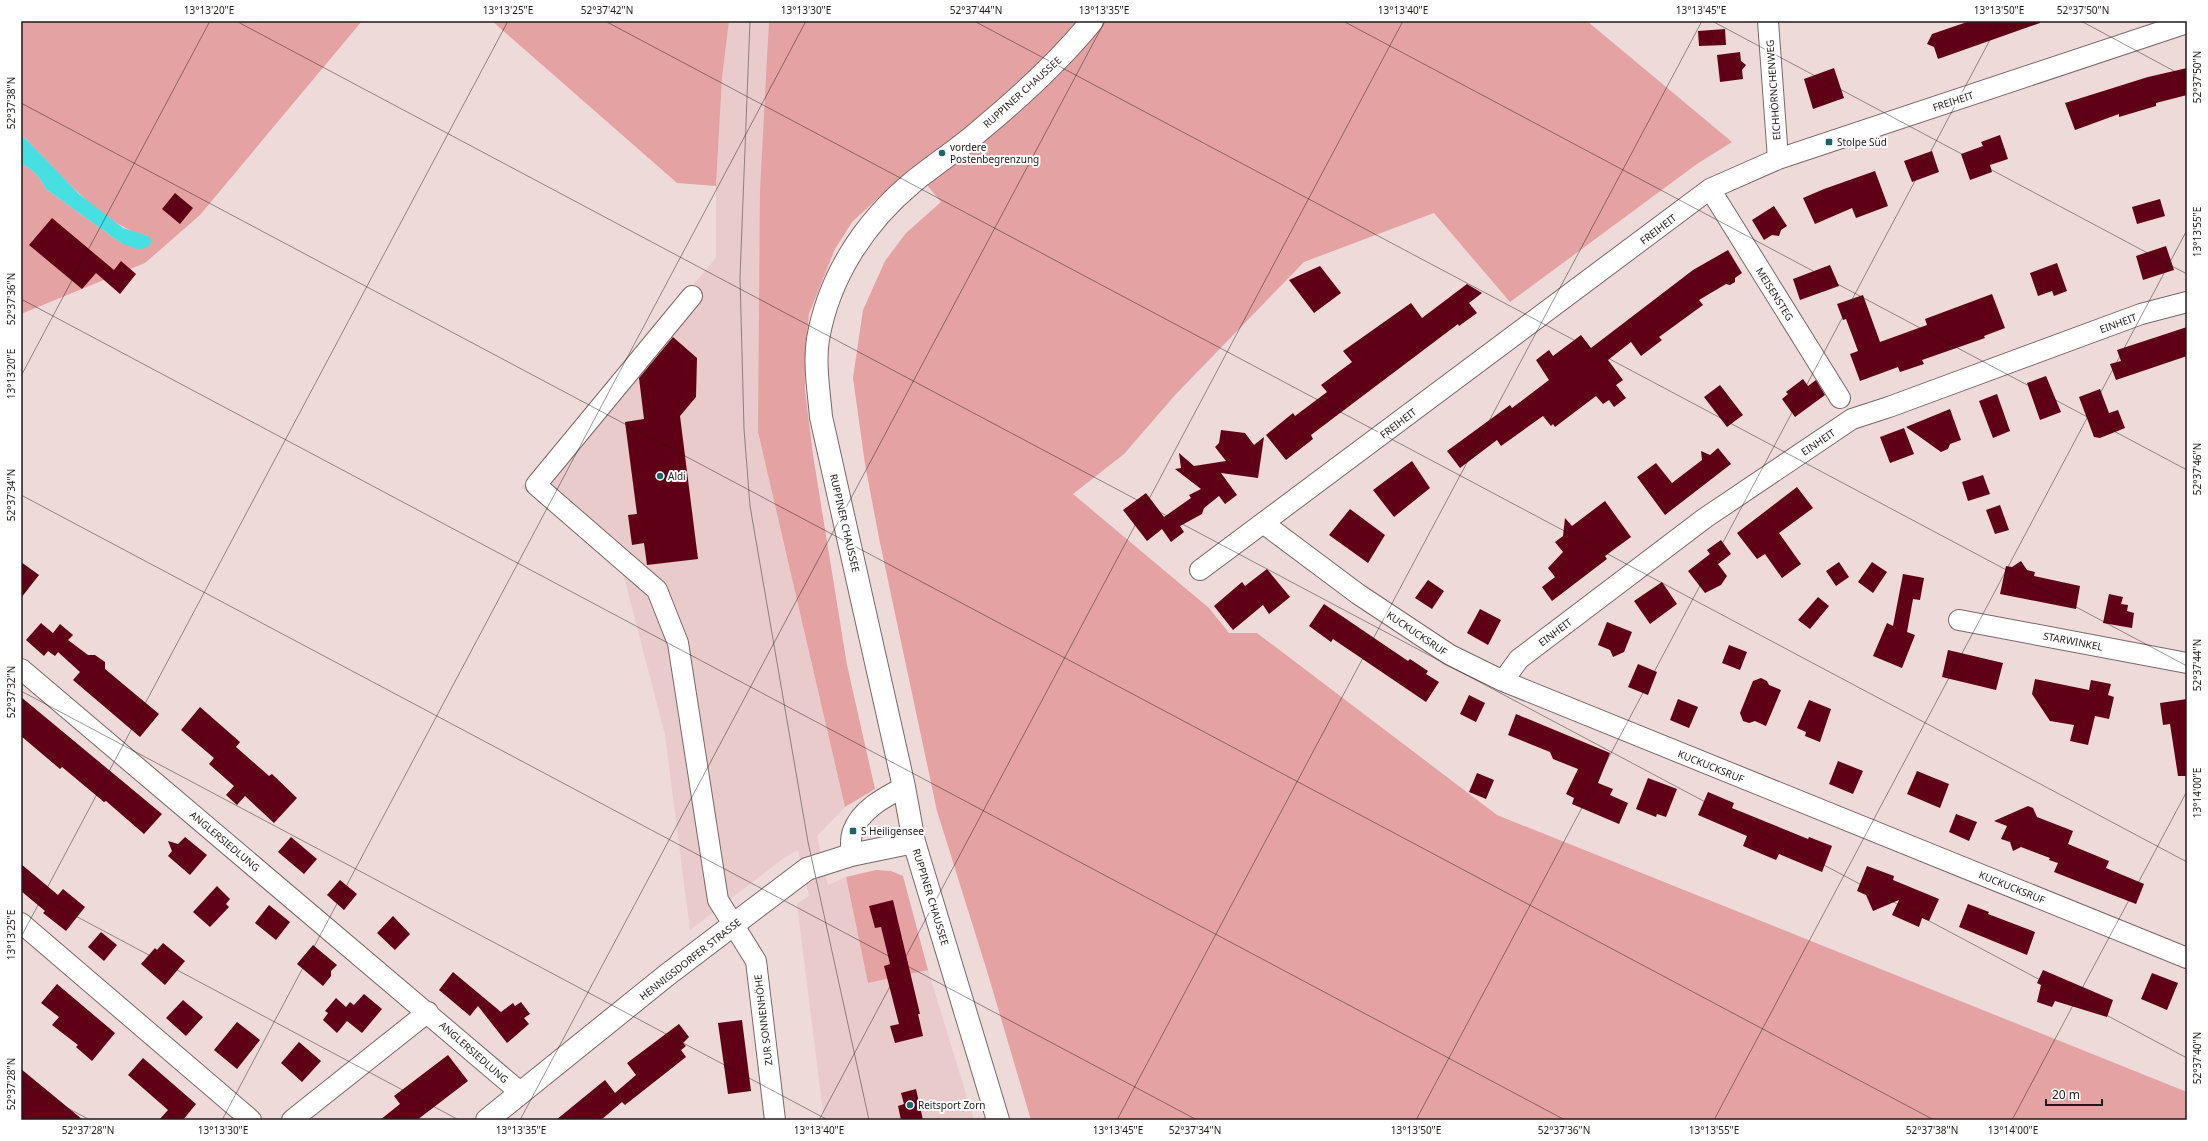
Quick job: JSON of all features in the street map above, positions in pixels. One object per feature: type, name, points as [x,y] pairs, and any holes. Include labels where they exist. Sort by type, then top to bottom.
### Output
[{"type":"main road","name":"RUPPINER CHAUSSEE","points":[[998,1120],[914,842],[904,787],[821,417],[817,361],[818,340],[840,272],[860,237],[876,217],[913,182],[976,134],[1031,87],[1062,56],[1092,21]]},
{"type":"main road","name":"HENNIGSDORFER STRASSE","points":[[496,1117],[520,1092],[667,975],[734,927],[760,904],[807,869],[851,855],[914,842]]},
{"type":"street","name":"EICHHÖRNCHENWEG","points":[[1768,21],[1778,159]]},
{"type":"street","name":"FREIHEIT","points":[[1200,570],[1710,189],[1778,159],[2187,23]]},
{"type":"street","name":"MEISENSTEG","points":[[1710,189],[1840,398]]},
{"type":"street","name":"ZUR SONNENHÖHE","points":[[692,296],[536,486],[657,590],[678,643],[718,900],[756,960],[775,1120]]},
{"type":"street","name":"EINHEIT","points":[[1503,681],[1519,659],[1705,518],[1852,419],[1889,407],[2141,314],[2187,302]]},
{"type":"street","name":"KUCKUCKSRUF","points":[[1263,523],[1358,594],[1450,655],[1503,681],[2187,958]]},
{"type":"street","name":"STARWINKEL","points":[[1959,620],[2187,663]]},
{"type":"street","name":"ANGLERSIEDLUNG","points":[[21,669],[428,1012],[520,1092]]},
{"type":"street","points":[[851,855],[852,831],[862,818],[877,801],[904,787]]},
{"type":"street","points":[[21,924],[251,1120]]},
{"type":"street","points":[[292,1120],[428,1012]]},
{"type":"shaded area","points":[[21,21],[362,21],[200,215],[145,263],[21,314],[21,164],[30,168],[36,174],[46,189],[121,243],[148,236],[131,231],[97,209],[80,194],[21,134]]},
{"type":"shaded area","points":[[492,21],[729,21],[722,78],[716,186],[677,183]]},
{"type":"shaded area","points":[[729,21],[769,21],[758,432],[845,807],[817,836],[828,885],[846,877],[868,983],[928,970],[974,1120],[824,1120],[797,904],[809,896],[798,850],[785,857],[690,930],[665,735],[623,573],[521,487],[716,258],[716,186],[722,78]]},
{"type":"shaded area","points":[[769,21],[1587,21],[1732,142],[1697,164],[1510,302],[1434,213],[1304,262],[1176,394],[1124,454],[1073,494],[1209,608],[1229,633],[1257,633],[1497,815],[2187,1092],[2187,1120],[1031,1120],[987,971],[937,811],[879,538],[865,464],[853,378],[863,310],[885,261],[906,233],[941,202],[912,167],[852,222],[835,249],[809,314],[805,359],[805,390],[813,455],[847,665],[875,789],[845,807],[758,432],[760,191]]},
{"type":"shaded area","points":[[876,870],[891,871],[903,876],[928,970],[868,983],[846,877]]},
{"type":"water","points":[[21,134],[79,194],[123,228],[148,236],[152,241],[147,248],[137,249],[121,243],[46,189],[30,168],[21,164]]},
{"type":"building","points":[[1970,21],[2040,21],[2040,23],[1938,59],[1934,47],[1927,44],[1932,34]]},
{"type":"building","points":[[1725,29],[1726,45],[1699,46],[1698,31]]},
{"type":"building","points":[[1740,52],[1741,61],[1746,65],[1742,70],[1743,79],[1720,82],[1717,55]]},
{"type":"building","points":[[1834,68],[1844,98],[1813,109],[1804,79]]},
{"type":"building","points":[[2187,68],[2187,95],[2156,103],[2156,106],[2119,117],[2119,114],[2075,130],[2065,103],[2148,77]]},
{"type":"building","points":[[2000,135],[2008,159],[1990,165],[1992,172],[1970,180],[1961,154],[1983,146],[1981,142]]},
{"type":"building","points":[[1932,151],[1939,172],[1912,182],[1904,161]]},
{"type":"building","points":[[1875,171],[1888,206],[1856,218],[1852,208],[1815,224],[1803,198]]},
{"type":"building","points":[[175,193],[193,208],[180,224],[162,209]]},
{"type":"building","points":[[2160,199],[2165,216],[2137,224],[2132,207]]},
{"type":"building","points":[[1774,206],[1787,226],[1781,230],[1779,236],[1772,235],[1764,240],[1752,220]]},
{"type":"building","points":[[52,218],[114,270],[121,261],[136,274],[120,294],[96,273],[82,289],[29,245]]},
{"type":"building","points":[[2166,246],[2174,270],[2143,280],[2136,256]]},
{"type":"building","points":[[1728,250],[1742,273],[1735,278],[1735,282],[1730,285],[1726,284],[1699,300],[1703,305],[1659,337],[1662,340],[1641,356],[1631,342],[1608,360],[1623,380],[1616,385],[1626,398],[1614,407],[1609,400],[1603,404],[1596,396],[1555,427],[1553,424],[1551,426],[1543,416],[1501,446],[1497,440],[1460,468],[1447,451],[1510,405],[1512,408],[1549,380],[1536,360],[1549,350],[1553,356],[1581,335],[1591,348],[1693,270]]},
{"type":"building","points":[[2057,263],[2067,291],[2054,296],[2052,291],[2038,296],[2030,273]]},
{"type":"building","points":[[1830,265],[1839,286],[1800,300],[1793,279]]},
{"type":"building","points":[[1320,266],[1341,293],[1314,313],[1289,280]]},
{"type":"building","points":[[1467,284],[1482,293],[1469,303],[1477,313],[1459,326],[1458,324],[1311,435],[1313,439],[1286,460],[1266,435],[1293,413],[1295,416],[1327,392],[1321,385],[1352,362],[1343,351],[1411,303],[1422,318]]},
{"type":"building","points":[[1992,294],[2005,328],[1984,336],[1985,338],[1922,360],[1924,364],[1900,372],[1898,367],[1860,381],[1850,354],[1858,351],[1846,319],[1843,320],[1837,304],[1863,295],[1880,342],[1927,325],[1925,319]]},
{"type":"building","points":[[2187,327],[2187,356],[2116,380],[2110,364],[2121,361],[2117,350]]},
{"type":"building","name":"Aldi","points":[[673,337],[697,358],[696,397],[680,416],[698,559],[647,565],[644,543],[632,545],[628,515],[637,514],[625,422],[644,419],[639,378]]},
{"type":"building","points":[[2046,376],[2061,412],[2040,420],[2027,383]]},
{"type":"building","points":[[1803,379],[1808,386],[1816,380],[1825,395],[1795,417],[1782,399],[1788,394],[1786,392]]},
{"type":"building","points":[[1720,385],[1743,415],[1727,427],[1704,397]]},
{"type":"building","points":[[2100,389],[2109,413],[2118,410],[2125,428],[2100,438],[2094,437],[2079,397]]},
{"type":"building","points":[[1997,394],[2010,431],[1993,438],[1979,401]]},
{"type":"building","points":[[1950,409],[1961,440],[1950,444],[1948,449],[1941,452],[1906,427]]},
{"type":"building","points":[[1904,428],[1914,454],[1890,463],[1880,437]]},
{"type":"building","points":[[1221,430],[1245,433],[1254,445],[1264,437],[1258,478],[1221,473],[1237,495],[1225,504],[1219,496],[1204,508],[1202,514],[1180,526],[1184,532],[1171,542],[1162,529],[1147,541],[1123,510],[1146,493],[1164,517],[1191,498],[1189,495],[1201,489],[1175,469],[1181,468],[1179,453],[1194,466],[1226,461],[1215,447],[1219,443]]},
{"type":"building","points":[[1718,448],[1731,464],[1665,515],[1637,477],[1656,463],[1672,483],[1702,460],[1701,451],[1710,455]]},
{"type":"building","points":[[1412,461],[1430,488],[1394,517],[1373,490]]},
{"type":"building","points":[[1983,475],[1990,494],[1968,501],[1962,482]]},
{"type":"building","points":[[1797,487],[1813,508],[1779,533],[1801,564],[1782,578],[1765,554],[1757,559],[1737,533]]},
{"type":"building","points":[[1605,501],[1631,537],[1605,556],[1607,559],[1552,601],[1542,587],[1555,577],[1548,568],[1563,552],[1555,542],[1563,536],[1565,518],[1572,526]]},
{"type":"building","points":[[2000,505],[2009,530],[1995,534],[1986,510]]},
{"type":"building","points":[[1350,509],[1385,535],[1368,563],[1329,535]]},
{"type":"building","points":[[1721,540],[1731,554],[1718,564],[1727,576],[1721,585],[1705,593],[1688,571],[1710,554],[1707,550]]},
{"type":"building","points":[[2021,561],[2027,570],[2035,572],[2034,576],[2080,586],[2076,609],[2000,594],[2006,566],[2012,567]]},
{"type":"building","points":[[21,562],[39,575],[21,598]]},
{"type":"building","points":[[1839,562],[1849,577],[1836,586],[1826,571]]},
{"type":"building","points":[[1872,562],[1887,572],[1873,593],[1858,582]]},
{"type":"building","points":[[1267,569],[1290,597],[1269,614],[1263,605],[1233,630],[1214,606],[1242,582],[1245,586]]},
{"type":"building","points":[[1903,574],[1924,578],[1920,600],[1913,599],[1907,632],[1915,635],[1902,668],[1873,656],[1887,623],[1893,626]]},
{"type":"building","points":[[1428,580],[1444,591],[1432,609],[1415,598]]},
{"type":"building","points":[[1662,582],[1677,604],[1650,624],[1634,601]]},
{"type":"building","points":[[2109,594],[2123,597],[2121,604],[2128,605],[2127,611],[2134,613],[2132,628],[2103,623]]},
{"type":"building","points":[[1818,597],[1829,606],[1810,629],[1798,620]]},
{"type":"building","points":[[1324,604],[1408,661],[1410,659],[1428,671],[1426,674],[1439,682],[1426,702],[1333,639],[1331,642],[1309,626]]},
{"type":"building","points":[[1480,609],[1501,620],[1488,645],[1467,633]]},
{"type":"building","points":[[1607,622],[1632,632],[1624,652],[1613,657],[1610,650],[1598,645]]},
{"type":"building","points":[[41,623],[53,633],[60,624],[73,635],[68,640],[88,655],[95,655],[105,662],[105,669],[159,714],[140,737],[73,680],[80,672],[58,652],[55,656],[48,651],[44,656],[26,640]]},
{"type":"building","points":[[1729,645],[1747,652],[1740,670],[1722,663]]},
{"type":"building","points":[[1948,650],[2003,663],[1996,690],[1942,677]]},
{"type":"building","points":[[1638,664],[1657,672],[1648,695],[1628,687]]},
{"type":"building","points":[[1761,678],[1767,681],[1769,685],[1781,690],[1766,726],[1755,721],[1749,723],[1743,721],[1740,713],[1753,681]]},
{"type":"building","points":[[2035,679],[2089,690],[2091,680],[2111,684],[2108,695],[2114,697],[2109,719],[2095,716],[2088,745],[2070,741],[2074,725],[2050,721],[2032,694]]},
{"type":"building","points":[[1469,695],[1485,703],[1476,722],[1460,714]]},
{"type":"building","points":[[21,697],[162,814],[144,834],[106,801],[104,802],[62,767],[60,769],[21,736]]},
{"type":"building","points":[[1678,699],[1698,707],[1689,728],[1670,720]]},
{"type":"building","points":[[2187,699],[2187,776],[2178,776],[2170,724],[2163,725],[2160,703]]},
{"type":"building","points":[[1809,700],[1831,709],[1820,742],[1805,736],[1806,732],[1797,728]]},
{"type":"building","points":[[200,707],[240,742],[236,747],[269,776],[272,774],[297,798],[274,823],[245,796],[237,805],[226,795],[234,786],[209,764],[214,758],[181,730]]},
{"type":"building","points":[[1516,714],[1610,753],[1598,783],[1613,789],[1610,795],[1628,803],[1619,824],[1572,804],[1574,798],[1566,794],[1578,769],[1553,759],[1550,752],[1508,735]]},
{"type":"building","points":[[1838,761],[1863,771],[1853,794],[1829,784]]},
{"type":"building","points":[[1917,771],[1949,784],[1940,808],[1907,794]]},
{"type":"building","points":[[1477,773],[1494,780],[1486,799],[1469,792]]},
{"type":"building","points":[[1648,778],[1677,789],[1666,817],[1657,814],[1656,817],[1636,809]]},
{"type":"building","points":[[1708,792],[1734,803],[1732,808],[1808,839],[1809,837],[1832,846],[1822,872],[1779,854],[1776,860],[1743,846],[1747,836],[1698,815]]},
{"type":"building","points":[[2028,806],[2033,808],[2037,817],[2073,831],[2068,844],[2109,861],[2106,868],[2144,884],[2136,904],[2054,872],[2058,863],[2049,860],[2050,858],[2021,847],[2013,851],[2010,842],[2001,839],[2007,826],[1994,821]]},
{"type":"building","points":[[1956,814],[1977,822],[1969,841],[1949,832]]},
{"type":"building","points":[[185,837],[207,855],[190,875],[168,856],[172,851],[168,841],[178,844]]},
{"type":"building","points":[[291,837],[317,859],[304,874],[278,852]]},
{"type":"building","points":[[21,864],[58,895],[63,889],[85,907],[66,931],[43,913],[45,911],[21,891]]},
{"type":"building","points":[[1867,866],[1894,876],[1893,880],[1939,899],[1929,921],[1922,918],[1919,927],[1892,915],[1899,900],[1873,911],[1866,895],[1857,891]]},
{"type":"building","points":[[340,880],[357,894],[344,910],[327,895]]},
{"type":"building","points":[[217,886],[230,899],[226,904],[229,907],[210,927],[193,912]]},
{"type":"building","points":[[893,900],[920,1014],[918,1014],[923,1036],[895,1043],[890,1026],[899,1024],[884,966],[890,964],[881,927],[875,928],[869,906]]},
{"type":"building","points":[[1968,904],[1989,912],[1988,914],[2035,932],[2027,955],[1959,927]]},
{"type":"building","points":[[269,905],[290,922],[276,940],[255,923]]},
{"type":"building","points":[[393,916],[410,934],[395,950],[377,933]]},
{"type":"building","points":[[101,932],[117,945],[104,961],[88,947]]},
{"type":"building","points":[[163,943],[185,961],[165,985],[141,964],[155,948],[157,950]]},
{"type":"building","points":[[313,945],[337,965],[331,971],[331,976],[323,986],[297,964]]},
{"type":"building","points":[[2043,970],[2113,1000],[2107,1017],[2055,1001],[2052,1007],[2037,1002],[2041,985],[2037,983]]},
{"type":"building","points":[[453,972],[501,1012],[513,1003],[515,1006],[521,1002],[530,1014],[524,1018],[529,1024],[507,1043],[478,1006],[470,1016],[439,990]]},
{"type":"building","points":[[2152,973],[2178,983],[2167,1010],[2141,999]]},
{"type":"building","points":[[57,984],[115,1033],[92,1061],[76,1047],[78,1045],[52,1025],[59,1017],[41,1003]]},
{"type":"building","points":[[364,994],[382,1009],[362,1033],[347,1021],[337,1033],[323,1020],[328,1013],[325,1011],[336,998],[346,1007],[350,1002],[354,1005]]},
{"type":"building","points":[[183,1000],[203,1017],[186,1036],[166,1018]]},
{"type":"building","points":[[742,1020],[751,1091],[728,1094],[718,1023]]},
{"type":"building","points":[[237,1022],[260,1040],[237,1069],[214,1050]]},
{"type":"building","points":[[679,1024],[689,1037],[683,1043],[686,1046],[681,1050],[686,1057],[625,1105],[622,1102],[601,1120],[556,1120],[605,1080],[615,1093],[636,1075],[627,1063]]},
{"type":"building","points":[[299,1042],[321,1061],[302,1082],[281,1063]]},
{"type":"building","points":[[448,1055],[468,1081],[417,1120],[380,1120],[400,1104],[394,1096]]},
{"type":"building","points":[[143,1058],[196,1104],[183,1120],[159,1120],[168,1110],[128,1075]]},
{"type":"building","points":[[21,1069],[49,1092],[83,1120],[21,1120]]},
{"type":"building","name":"Reitsport Zorn","points":[[916,1089],[923,1120],[901,1120],[898,1106],[904,1104],[901,1093]]},
{"type":"tram line","points":[[750,21],[740,277],[744,429],[750,506],[808,842],[869,1120]]},
{"type":"place","name":"Stolpe Süd","points":[[1829,142]]},
{"type":"place","name":"vordere Postenbegrenzung","points":[[942,153]]},
{"type":"place","name":"Aldi","points":[[660,476]]},
{"type":"place","name":"S Heiligensee","points":[[853,831]]},
{"type":"place","name":"Reitsport Zorn","points":[[910,1105]]}]
